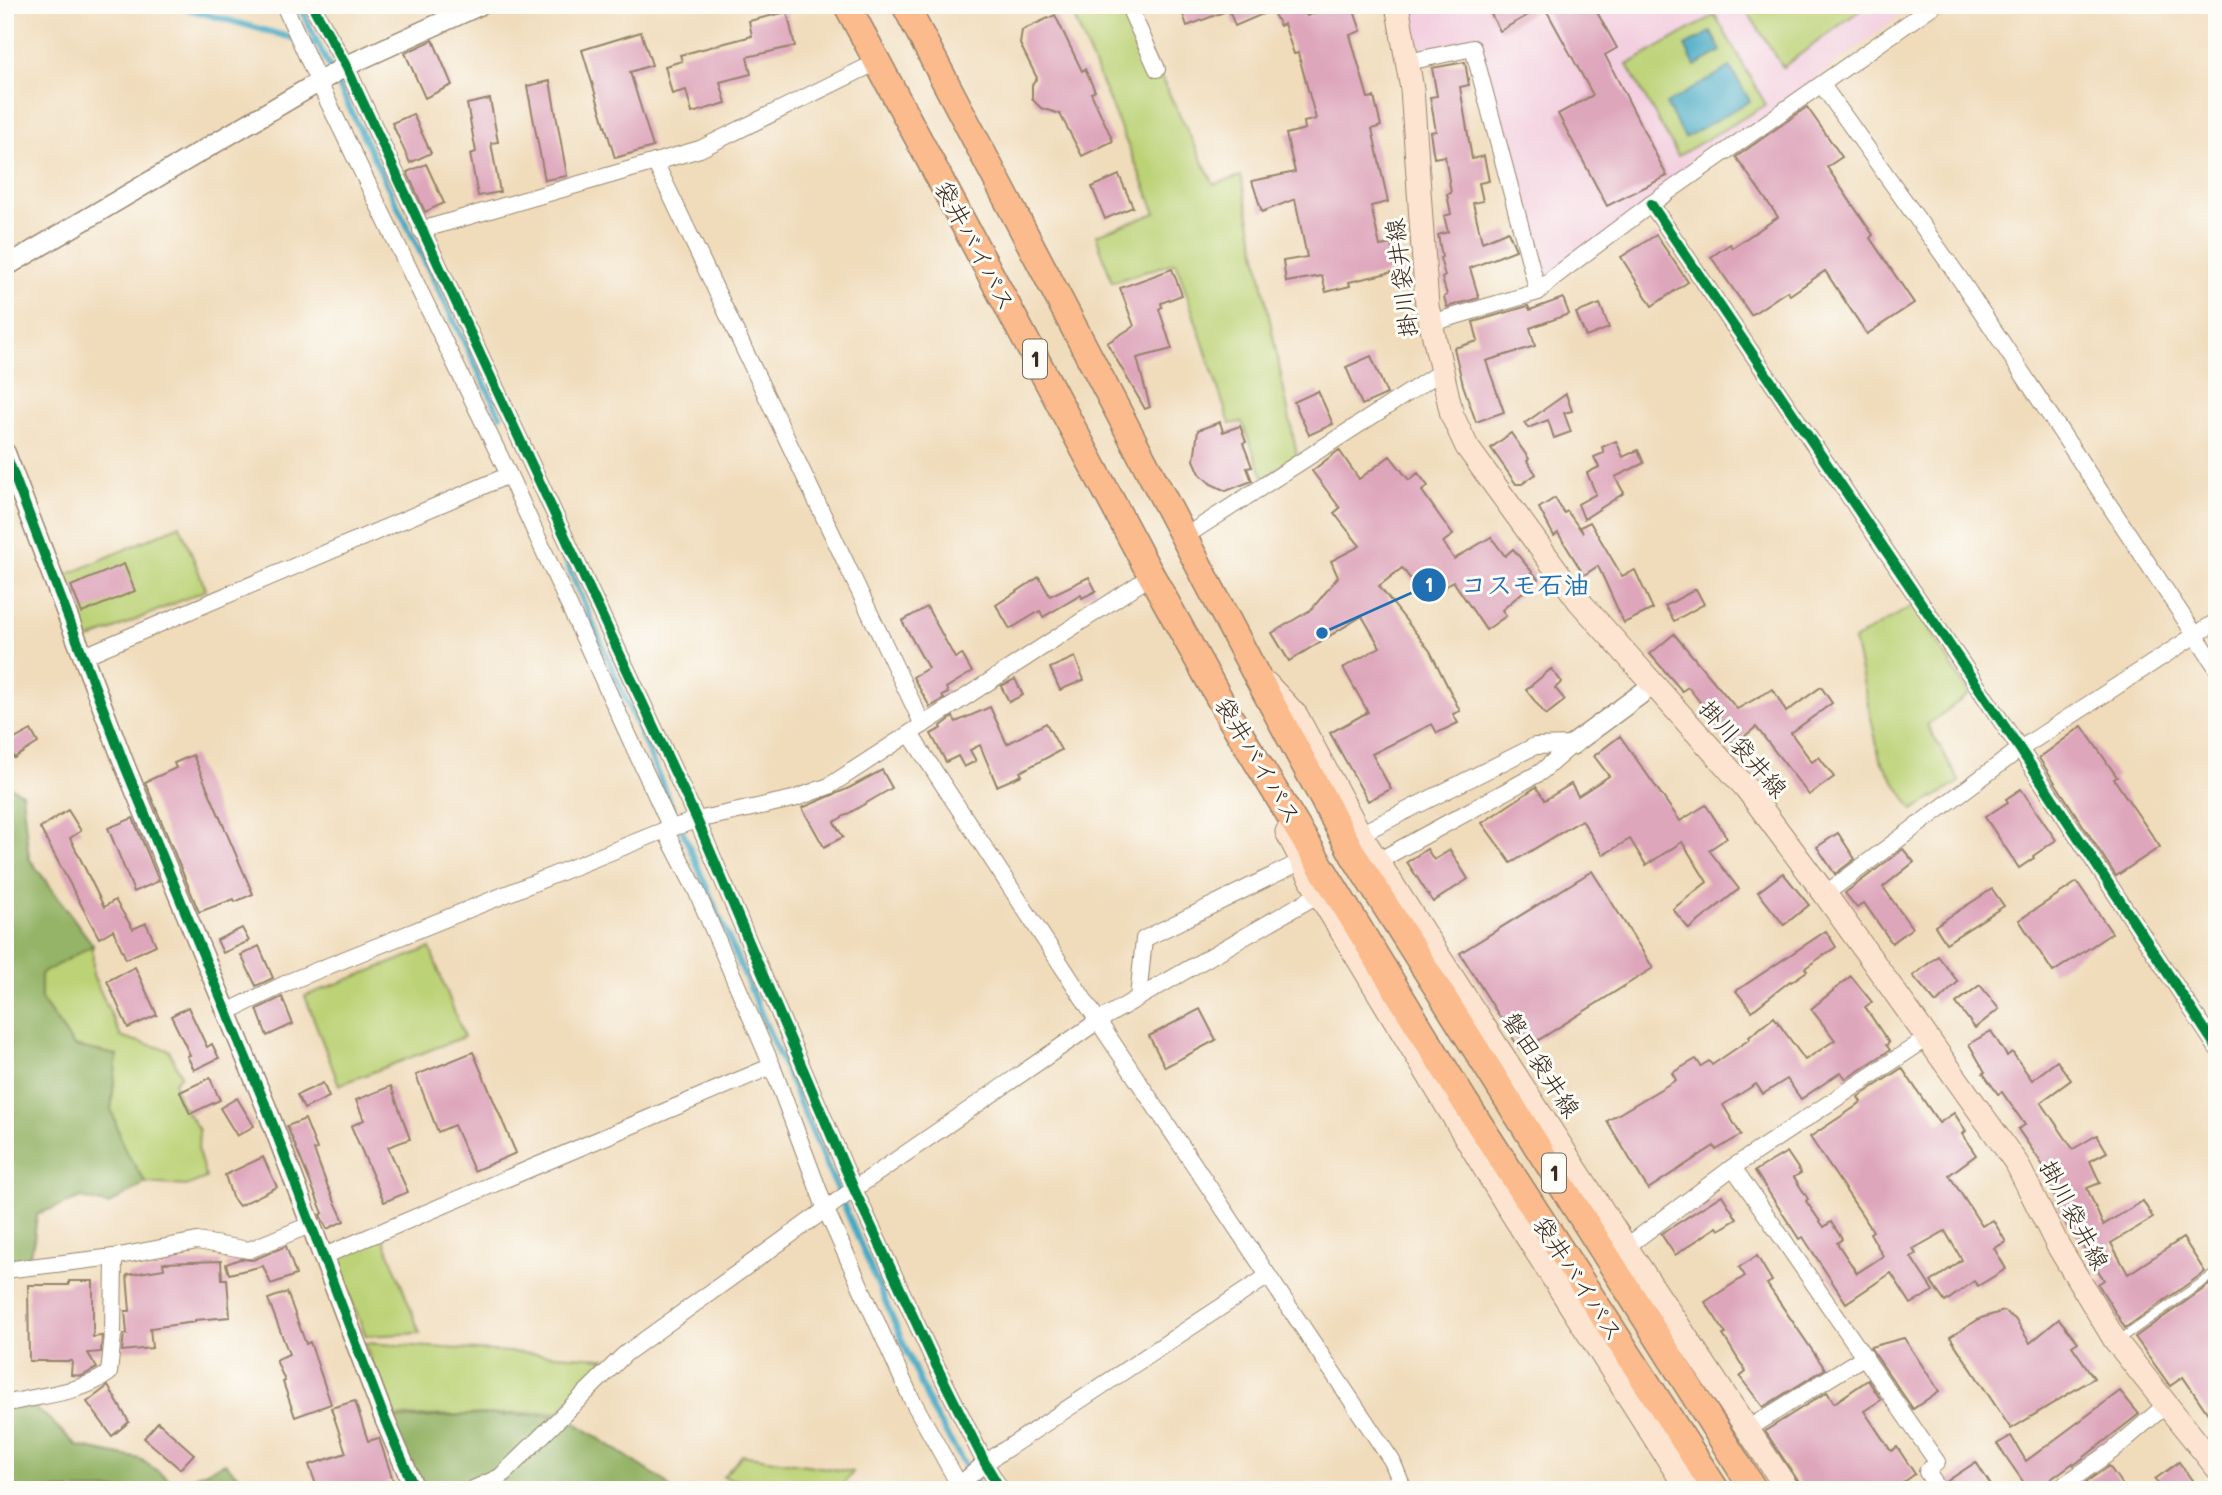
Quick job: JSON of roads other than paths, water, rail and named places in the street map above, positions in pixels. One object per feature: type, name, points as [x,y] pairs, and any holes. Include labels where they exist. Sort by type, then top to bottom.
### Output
[{"type":"highway","name":"袋井バイパス","points":[[847,5],[1151,576],[1226,711],[1472,1114],[1716,1490]]},
{"type":"highway","name":"袋井バイパス","points":[[905,5],[1354,856],[1754,1490]]},
{"type":"main road","name":"掛川袋井線","points":[[1397,5],[1412,89],[1424,271],[1431,323],[1452,415],[1467,447],[1578,601],[1746,788],[1825,894],[2017,1164],[2057,1244],[2116,1342],[2217,1468]]},
{"type":"main road","name":"磐田袋井線","points":[[1253,668],[1296,715],[1360,834],[1626,1247],[1788,1490]]},
{"type":"main road","points":[[1226,711],[1319,894],[1508,1207],[1688,1490]]},
{"type":"street","points":[[284,5],[306,51],[331,75],[421,230],[697,820],[850,1193],[932,1357],[982,1466],[1001,1490]]},
{"type":"street","points":[[312,5],[331,75],[696,890],[772,1066],[828,1208],[911,1398],[959,1486],[982,1466],[1268,1276]]},
{"type":"street","points":[[5,267],[331,75],[480,5]]},
{"type":"street","points":[[1128,5],[1157,69]]},
{"type":"street","points":[[1431,323],[1538,292],[1651,204],[1934,5]]},
{"type":"street","points":[[1408,62],[1473,48],[1538,292]]},
{"type":"street","points":[[421,230],[700,149],[877,62]]},
{"type":"street","points":[[1822,85],[1958,275],[2217,668]]},
{"type":"street","points":[[655,163],[916,730],[1098,1021],[1392,1461],[1404,1490]]},
{"type":"street","points":[[1651,204],[2020,749],[2217,1048]]},
{"type":"street","points":[[1184,537],[1442,371]]},
{"type":"street","points":[[5,452],[125,766],[267,1109],[385,1420],[415,1490]]},
{"type":"street","points":[[84,656],[509,475]]},
{"type":"street","points":[[225,1013],[291,981],[668,829],[793,799],[829,786],[1151,576]]},
{"type":"street","points":[[1825,894],[2020,749],[2217,621]]},
{"type":"street","points":[[1378,861],[1541,772],[1572,745],[1653,685]]},
{"type":"street","points":[[1360,834],[1535,746],[1572,745]]},
{"type":"street","points":[[1138,998],[1144,939],[1302,861]]},
{"type":"street","points":[[471,1490],[500,1476],[625,1354],[828,1208],[1098,1021],[1319,894]]},
{"type":"street","points":[[1626,1247],[1733,1167],[1928,1037]]},
{"type":"street","points":[[324,1256],[772,1066]]},
{"type":"street","points":[[1733,1167],[1937,1462],[1927,1472],[1938,1490]]},
{"type":"street","points":[[5,1270],[114,1257],[197,1241],[249,1250],[312,1224]]},
{"type":"street","points":[[5,1404],[77,1388],[97,1381],[108,1373],[113,1335],[114,1257]]},
{"type":"street","points":[[1747,1429],[1864,1356]]},
{"type":"street","points":[[2057,1490],[2112,1451],[2167,1404]]},
{"type":"lane","points":[[2116,1342],[2217,1272]]},
{"type":"water","points":[[1711,32],[1721,51],[1695,66],[1685,46]]},
{"type":"water","points":[[1730,67],[1750,101],[1685,138],[1666,104]]},
{"type":"waterway","points":[[173,5],[318,45]]},
{"type":"waterway","points":[[299,5],[500,415]]},
{"type":"waterway","points":[[540,501],[933,1412],[980,1490]]},
{"type":"place","name":"コスモ石油","points":[[1322,633]]}]
